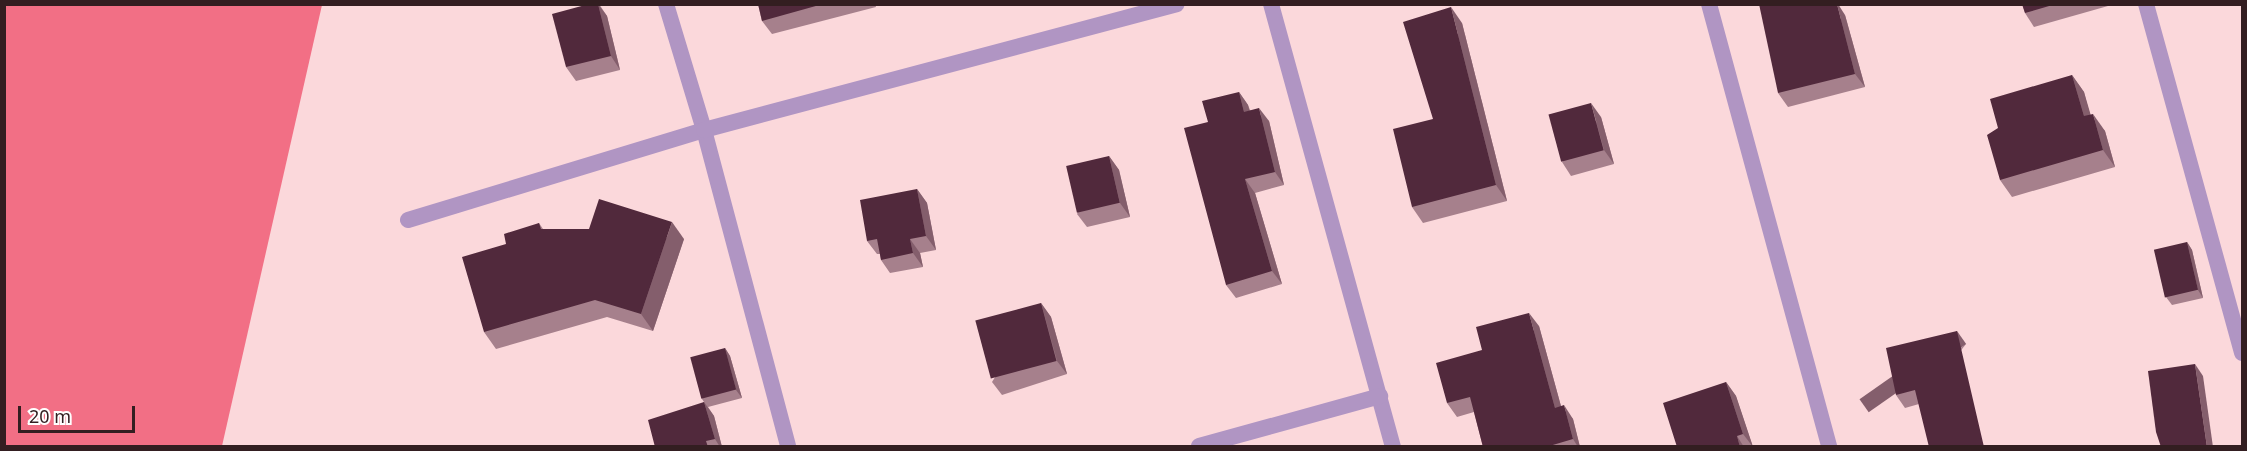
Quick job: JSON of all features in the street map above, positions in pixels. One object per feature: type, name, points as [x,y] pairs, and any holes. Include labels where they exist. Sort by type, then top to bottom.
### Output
[{"type":"street","points":[[666,4],[704,130],[789,447]]},
{"type":"street","points":[[408,220],[704,130],[1177,4]]},
{"type":"street","points":[[1271,4],[1393,447]]},
{"type":"street","points":[[1709,4],[1829,447]]},
{"type":"street","points":[[2146,4],[2242,352]]},
{"type":"street","points":[[1199,447],[1380,396]]},
{"type":"shaded area","points":[[4,5],[322,5],[222,446],[5,446]]},
{"type":"building","points":[[589,4],[598,4],[611,56],[566,67],[552,14]]},
{"type":"building","points":[[758,4],[823,4],[762,21]]},
{"type":"building","points":[[1759,4],[1837,4],[1855,74],[1778,93]]},
{"type":"building","points":[[2022,4],[2056,4],[2025,13]]},
{"type":"building","points":[[1451,7],[1496,185],[1412,207],[1393,129],[1433,119],[1403,22]]},
{"type":"building","points":[[2072,75],[2084,116],[2093,114],[2103,150],[2000,180],[1987,135],[1998,128],[1990,99]]},
{"type":"building","points":[[1239,92],[1244,112],[1259,108],[1275,172],[1245,179],[1272,271],[1226,285],[1184,128],[1208,122],[1202,101]]},
{"type":"building","points":[[1591,103],[1604,150],[1561,162],[1548,114]]},
{"type":"building","points":[[1109,156],[1120,203],[1077,213],[1066,166]]},
{"type":"building","points":[[917,189],[926,236],[910,239],[913,253],[881,260],[877,239],[867,241],[860,200]]},
{"type":"building","points":[[599,199],[672,222],[641,314],[595,300],[484,332],[462,257],[506,244],[504,234],[539,223],[541,229],[589,229]]},
{"type":"building","points":[[2187,242],[2198,290],[2165,297],[2154,250]]},
{"type":"building","points":[[1041,303],[1057,361],[991,379],[975,321]]},
{"type":"building","points":[[1529,313],[1555,408],[1564,405],[1573,439],[1546,447],[1483,447],[1470,397],[1447,403],[1436,363],[1482,350],[1476,327]]},
{"type":"building","points":[[1957,331],[1984,447],[1929,447],[1915,390],[1896,395],[1886,348]]},
{"type":"building","points":[[725,348],[736,390],[701,399],[690,357]]},
{"type":"building","points":[[2195,364],[2207,447],[2161,447],[2156,432],[2148,371]]},
{"type":"building","points":[[1726,382],[1743,434],[1737,436],[1740,447],[1677,447],[1663,403]]},
{"type":"building","points":[[704,402],[715,439],[706,441],[708,447],[655,447],[648,420]]}]
